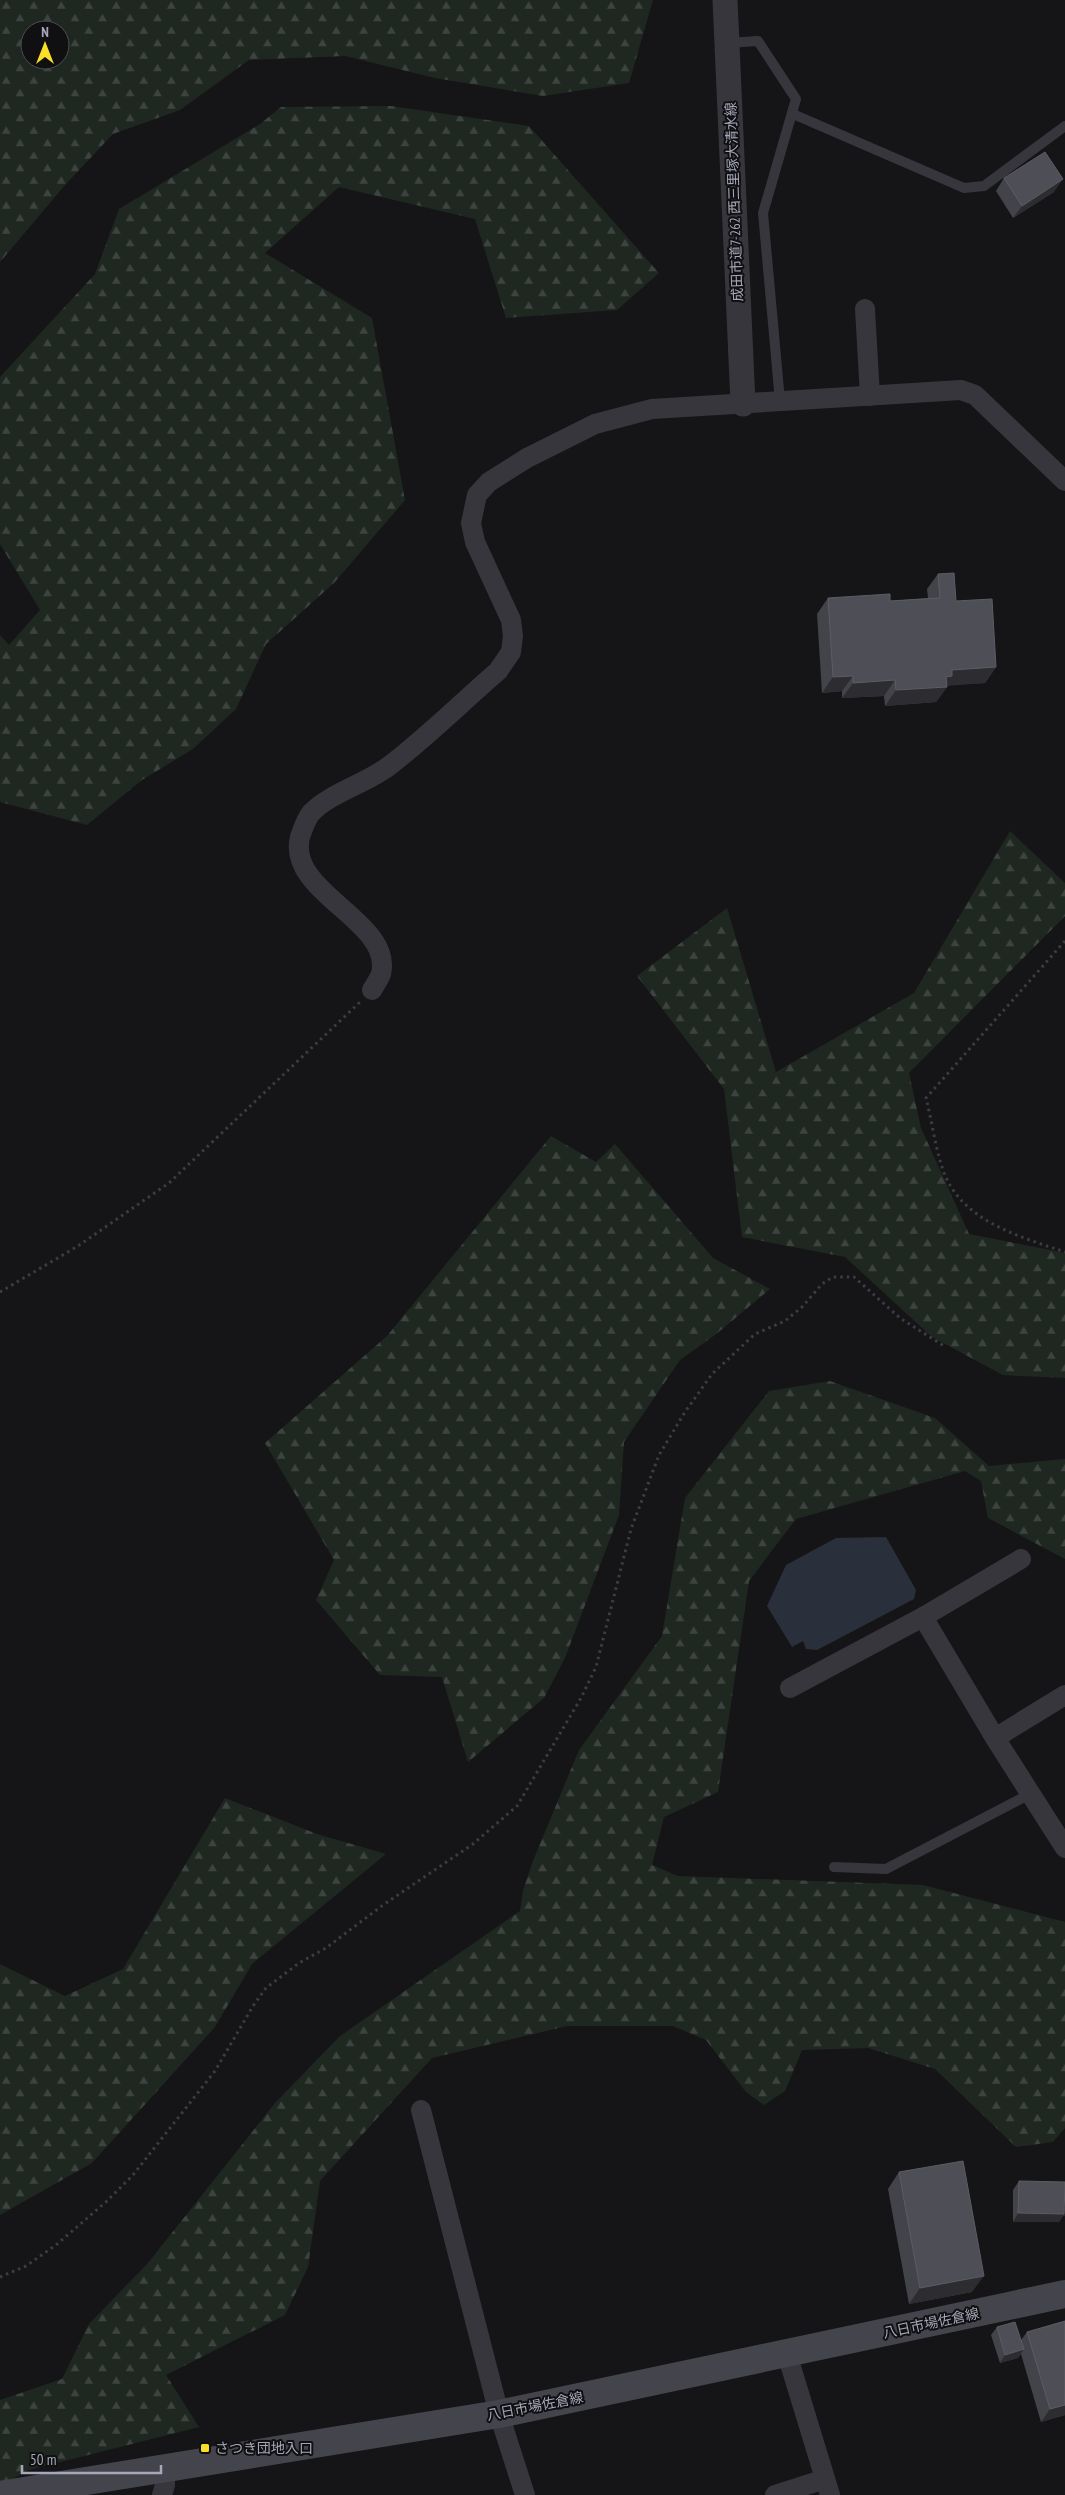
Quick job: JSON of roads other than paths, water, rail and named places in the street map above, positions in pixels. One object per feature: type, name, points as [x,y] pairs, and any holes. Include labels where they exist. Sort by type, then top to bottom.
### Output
[{"type":"main road","name":"八日市場佐倉線","points":[[0,2495],[499,2414],[1065,2294]]},
{"type":"street","name":"成田市道7-262 西三里塚大清水線","points":[[725,0],[743,404]]},
{"type":"street","points":[[865,309],[870,396]]},
{"type":"street","points":[[372,990],[381,974],[382,964],[374,940],[364,927],[314,881],[303,866],[298,850],[300,836],[310,814],[323,804],[389,767],[498,671],[511,652],[513,636],[511,620],[475,542],[471,523],[478,495],[489,482],[527,458],[595,424],[652,409],[961,390],[975,395],[1065,480]]},
{"type":"street","points":[[790,1688],[923,1617],[1021,1559]]},
{"type":"street","points":[[923,1617],[995,1738],[1065,1848]]},
{"type":"street","points":[[995,1738],[1065,1695]]},
{"type":"street","points":[[421,2110],[499,2414],[525,2495]]},
{"type":"street","points":[[775,2495],[827,2487],[787,2354]]},
{"type":"street","points":[[162,2495],[165,2485],[165,2468]]},
{"type":"lane","points":[[727,43],[758,41],[796,99],[763,213],[780,401]]},
{"type":"lane","points":[[793,114],[964,188],[984,186],[1065,126]]},
{"type":"lane","points":[[834,1867],[886,1869],[1030,1794]]},
{"type":"place","name":"さつき団地入口","points":[[205,2448]]}]
